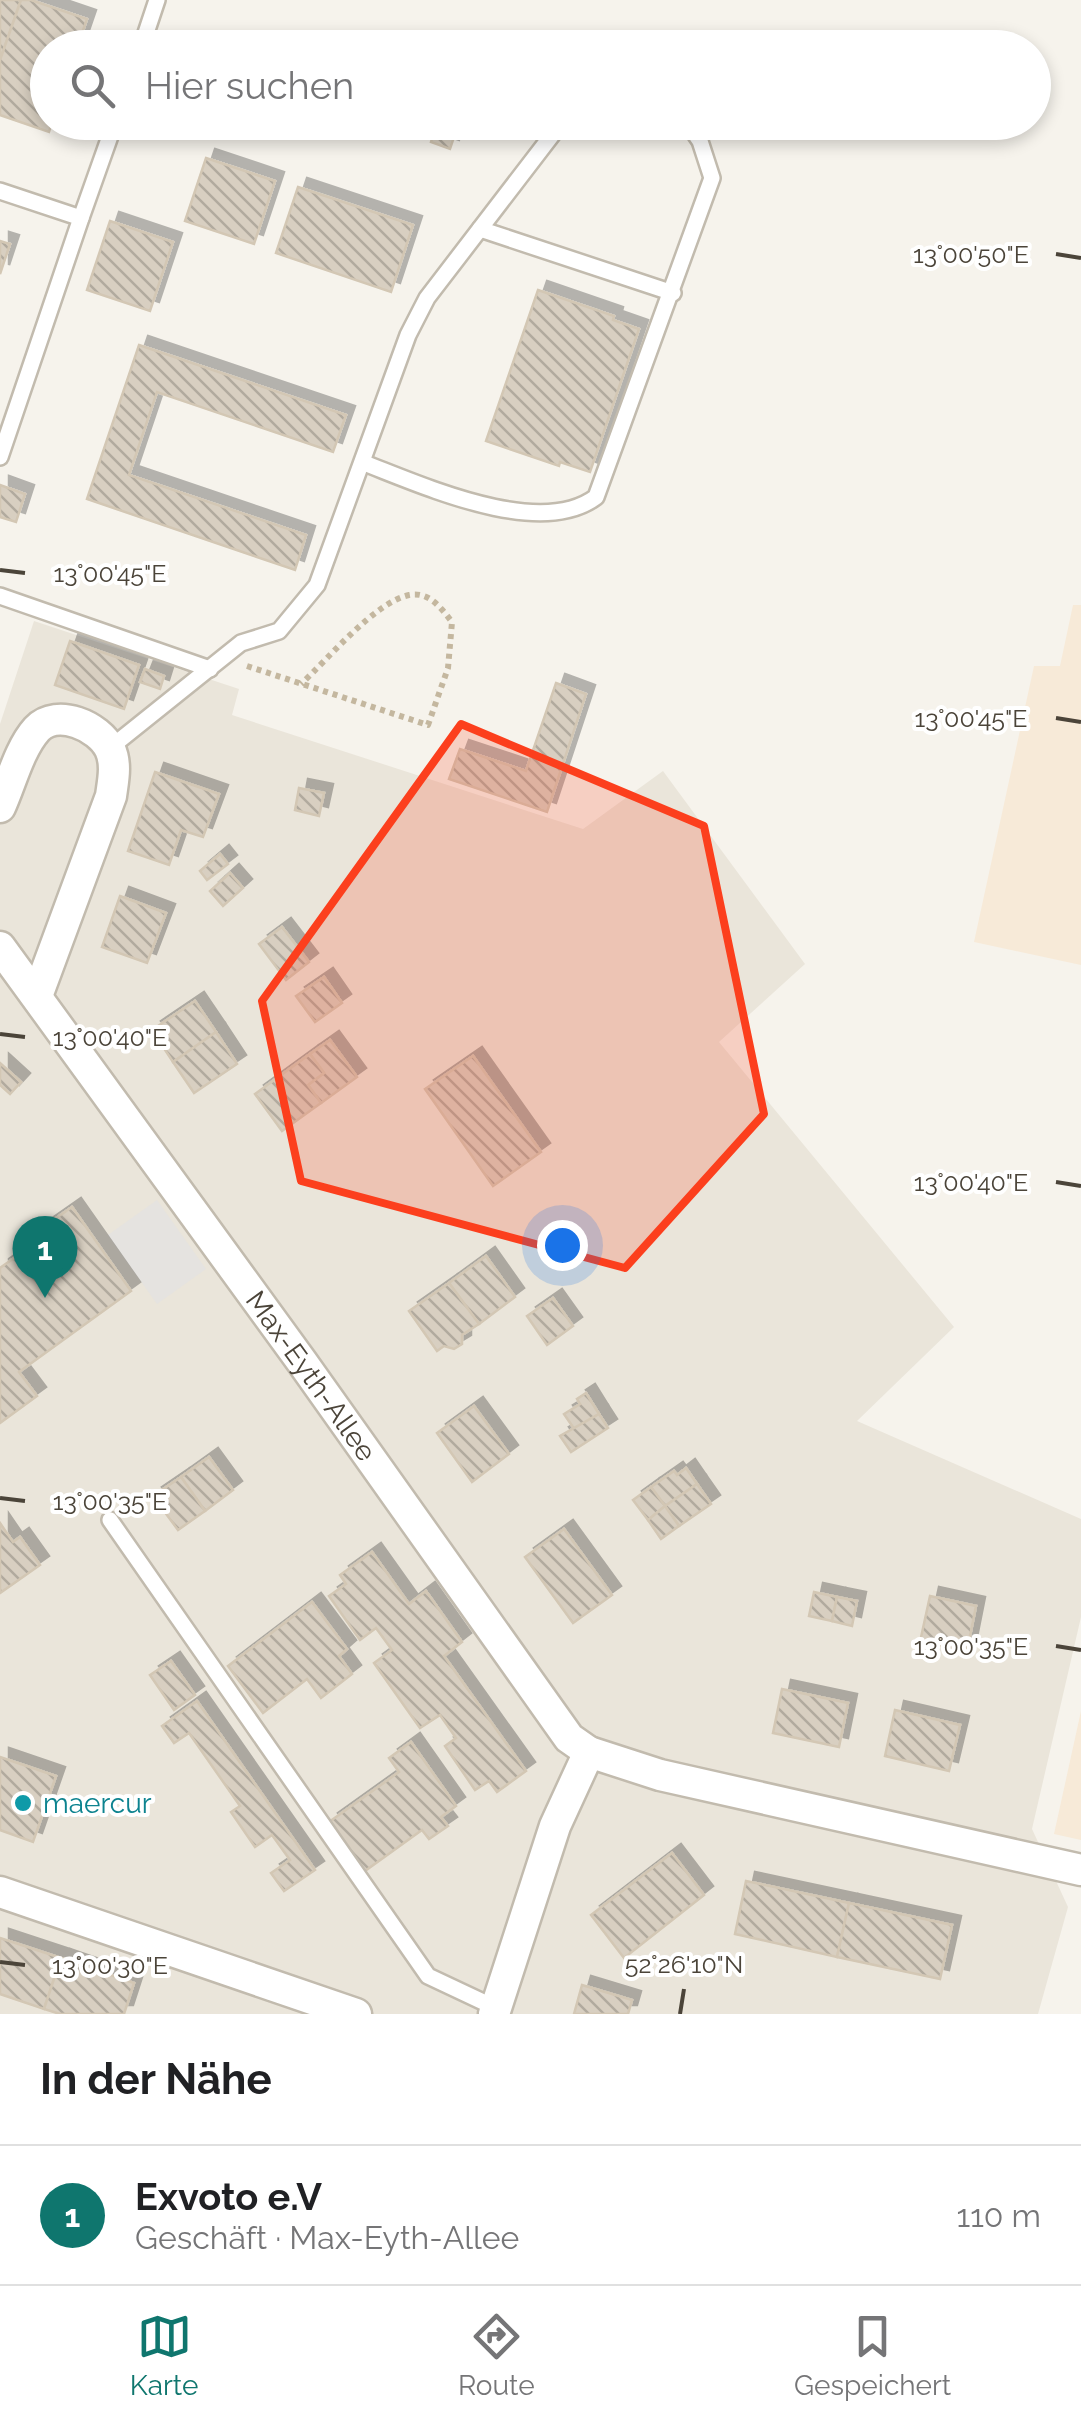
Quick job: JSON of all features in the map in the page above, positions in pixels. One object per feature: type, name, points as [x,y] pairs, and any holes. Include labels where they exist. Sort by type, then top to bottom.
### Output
[{"type":"street","points":[[0,807],[38,728],[52,720],[81,724],[110,748],[115,768],[112,796],[37,996]]},
{"type":"street","name":"Max-Eyth-Allee","points":[[0,947],[569,1738],[588,1752],[660,1775],[1081,1870]]},
{"type":"street","points":[[495,2011],[555,1826],[588,1752]]},
{"type":"street","points":[[0,1892],[356,2014]]},
{"type":"lane","points":[[147,30],[158,0]]},
{"type":"lane","points":[[0,457],[108,140]]},
{"type":"lane","points":[[110,748],[241,643],[279,631],[309,598],[328,561],[414,322],[427,298],[548,140]]},
{"type":"lane","points":[[364,463],[515,512],[548,515],[580,510],[596,497],[712,178],[700,140]]},
{"type":"lane","points":[[0,191],[81,218]]},
{"type":"lane","points":[[480,229],[673,293]]},
{"type":"lane","points":[[0,596],[210,669]]},
{"type":"lane","points":[[110,1520],[428,1976],[495,2011]]},
{"type":"path","points":[[223,657],[301,684],[428,725],[448,668],[452,622],[436,601],[411,594],[384,606],[301,684]]},
{"type":"highlighted area","points":[[461,724],[704,826],[764,1114],[625,1268],[301,1181],[262,1001]]},
{"type":"shaded area","points":[[1073,605],[1081,605],[1081,965],[974,942],[1034,666],[1060,666]]},
{"type":"shaded area","points":[[34,621],[239,689],[232,715],[583,829],[663,771],[805,964],[719,1042],[954,1327],[857,1421],[1081,1519],[1081,1617],[1032,1829],[1068,1907],[1038,2014],[0,2014],[0,724]]},
{"type":"shaded area","points":[[157,1200],[206,1269],[157,1304],[108,1235]]},
{"type":"shaded area","points":[[1081,1711],[1081,1840],[1054,1834]]},
{"type":"building","points":[[0,0],[21,0],[0,60]]},
{"type":"building","points":[[21,0],[87,19],[83,30],[30,30],[30,125],[0,115],[0,60]]},
{"type":"building","points":[[432,140],[453,140],[450,149]]},
{"type":"building","points":[[206,158],[275,181],[254,244],[185,221]]},
{"type":"building","points":[[298,187],[413,225],[391,292],[276,253]]},
{"type":"building","points":[[110,221],[173,242],[150,311],[87,290]]},
{"type":"building","points":[[0,241],[10,244],[0,274]]},
{"type":"building","points":[[538,290],[614,316],[613,320],[639,329],[590,472],[560,462],[559,466],[486,441]]},
{"type":"building","points":[[139,345],[346,415],[333,452],[157,392],[129,475],[306,535],[295,570],[87,499]]},
{"type":"building","points":[[0,485],[25,494],[16,522],[0,517]]},
{"type":"building","points":[[70,641],[139,665],[124,709],[55,685]]},
{"type":"building","points":[[145,669],[164,676],[160,689],[140,682]]},
{"type":"building","points":[[556,683],[586,694],[547,812],[449,779],[460,749],[526,771]]},
{"type":"building","points":[[155,772],[219,794],[203,837],[181,830],[169,865],[128,851]]},
{"type":"building","points":[[299,788],[324,793],[319,816],[295,810]]},
{"type":"building","points":[[220,854],[228,864],[207,880],[200,871]]},
{"type":"building","points":[[230,873],[243,888],[223,906],[210,891]]},
{"type":"building","points":[[120,896],[166,913],[147,963],[102,947]]},
{"type":"building","points":[[282,927],[309,962],[286,980],[259,944]]},
{"type":"building","points":[[324,977],[342,1003],[315,1022],[296,996]]},
{"type":"building","points":[[195,1001],[216,1032],[173,1062],[152,1030]]},
{"type":"building","points":[[216,1032],[237,1064],[194,1093],[173,1062]]},
{"type":"building","points":[[330,1040],[357,1077],[321,1103],[308,1085],[324,1073],[310,1054]]},
{"type":"building","points":[[310,1054],[324,1073],[308,1085],[321,1103],[282,1131],[255,1094]]},
{"type":"building","points":[[473,1056],[541,1152],[493,1186],[425,1089]]},
{"type":"building","points":[[0,1063],[21,1082],[10,1094],[0,1085]]},
{"type":"building","points":[[72,1207],[131,1291],[19,1372],[37,1396],[0,1423],[0,1268],[34,1244],[29,1237]]},
{"type":"building","points":[[486,1256],[515,1297],[479,1324],[449,1283]]},
{"type":"building","points":[[449,1283],[479,1324],[462,1335],[462,1344],[437,1351],[409,1311]]},
{"type":"building","points":[[553,1298],[573,1326],[547,1345],[527,1316]]},
{"type":"building","points":[[586,1393],[599,1414],[575,1430],[564,1414],[580,1404],[577,1399]]},
{"type":"building","points":[[474,1406],[509,1454],[472,1482],[437,1433]]},
{"type":"building","points":[[599,1414],[608,1428],[571,1452],[560,1436]]},
{"type":"building","points":[[209,1457],[233,1490],[205,1511],[181,1477]]},
{"type":"building","points":[[686,1468],[697,1484],[665,1506],[651,1487],[674,1471],[677,1475]]},
{"type":"building","points":[[181,1477],[205,1511],[178,1530],[153,1496]]},
{"type":"building","points":[[697,1484],[711,1504],[679,1526],[665,1506]]},
{"type":"building","points":[[651,1487],[665,1506],[648,1520],[633,1500]]},
{"type":"building","points":[[665,1506],[679,1526],[661,1539],[648,1520]]},
{"type":"building","points":[[0,1523],[13,1542],[20,1537],[40,1565],[0,1593]]},
{"type":"building","points":[[564,1529],[612,1595],[573,1623],[525,1557]]},
{"type":"building","points":[[372,1552],[409,1604],[426,1591],[462,1642],[444,1656],[526,1771],[497,1792],[489,1781],[475,1790],[445,1746],[456,1738],[440,1715],[420,1728],[374,1663],[392,1650],[376,1628],[360,1640],[329,1596],[346,1584],[340,1575]]},
{"type":"building","points":[[814,1592],[837,1597],[832,1621],[809,1616]]},
{"type":"building","points":[[930,1596],[976,1606],[967,1651],[920,1642]]},
{"type":"building","points":[[837,1597],[857,1601],[852,1626],[832,1621]]},
{"type":"building","points":[[312,1602],[347,1649],[339,1656],[352,1674],[321,1698],[307,1679],[263,1713],[228,1666]]},
{"type":"building","points":[[171,1661],[195,1695],[174,1710],[150,1675]]},
{"type":"building","points":[[782,1689],[848,1703],[839,1747],[773,1733]]},
{"type":"building","points":[[197,1701],[315,1870],[284,1891],[271,1873],[290,1860],[272,1835],[255,1847],[231,1812],[240,1806],[189,1733],[174,1743],[162,1726]]},
{"type":"building","points":[[895,1710],[960,1725],[949,1771],[885,1756]]},
{"type":"building","points":[[411,1742],[456,1806],[441,1817],[448,1826],[429,1839],[422,1830],[365,1871],[329,1822],[399,1772],[389,1758]]},
{"type":"building","name":"maercur","points":[[0,1757],[56,1776],[33,1842],[0,1830]]},
{"type":"building","points":[[672,1853],[704,1895],[624,1958],[591,1915]]},
{"type":"building","points":[[746,1881],[849,1903],[837,1957],[735,1934]]},
{"type":"building","points":[[849,1903],[952,1925],[940,1979],[837,1957]]},
{"type":"building","points":[[0,1938],[61,1958],[44,2009],[0,1994]]},
{"type":"building","points":[[61,1958],[134,1983],[124,2014],[60,2014],[44,2009]]},
{"type":"building","points":[[582,1985],[632,2000],[628,2014],[574,2014]]},
{"type":"place","name":"Exvoto e.V","points":[[45,1298]]},
{"type":"place","name":"maercur","points":[[23,1803]]}]
